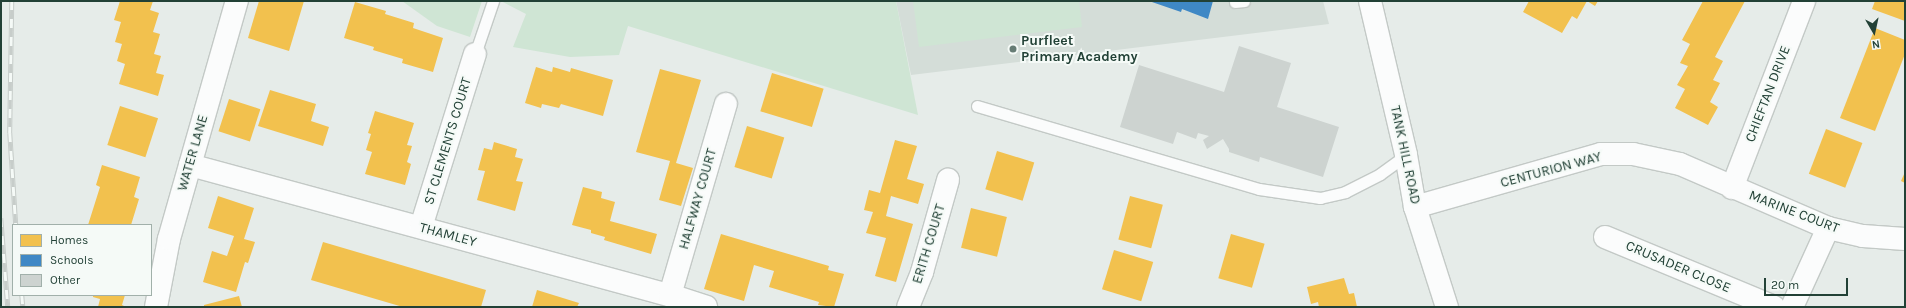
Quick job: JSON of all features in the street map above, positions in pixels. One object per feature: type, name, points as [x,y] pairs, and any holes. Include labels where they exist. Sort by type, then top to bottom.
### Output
[{"type":"street","name":"WATER LANE","points":[[156,307],[169,239],[237,1]]},
{"type":"street","name":"TANK HILL ROAD","points":[[1370,1],[1406,154],[1415,207],[1447,307]]},
{"type":"street","name":"CHIEFTAN DRIVE","points":[[1732,188],[1804,1]]},
{"type":"street","name":"ST CLEMENTS COURT","points":[[421,227],[475,54]]},
{"type":"street","name":"HALFWAY COURT","points":[[670,295],[726,104]]},
{"type":"street","name":"CENTURION WAY","points":[[1415,207],[1601,154],[1633,154],[1680,164],[1732,188]]},
{"type":"street","name":"THAMLEY","points":[[190,165],[670,295],[706,307]]},
{"type":"street","name":"ERITH COURT","points":[[908,307],[922,272],[948,180]]},
{"type":"street","name":"MARINE COURT","points":[[1732,188],[1828,228],[1863,236],[1905,239]]},
{"type":"street","points":[[1792,307],[1828,228]]},
{"type":"street","name":"CRUSADER CLOSE","points":[[1605,237],[1774,307]]},
{"type":"lane","points":[[475,54],[493,1]]},
{"type":"lane","points":[[977,106],[1259,189],[1320,198],[1345,192],[1380,174],[1406,154]]},
{"type":"shaded area","name":"Purfleet Primary Academy","points":[[896,1],[1323,1],[1329,24],[911,75]]},
{"type":"green space","points":[[402,1],[482,1],[470,37],[437,26]]},
{"type":"green space","points":[[501,1],[896,1],[918,115],[628,26],[619,55],[570,57],[513,47],[526,14]]},
{"type":"green space","points":[[913,1],[1079,1],[1082,27],[919,47]]},
{"type":"building: Homes","points":[[120,1],[153,1],[150,10],[159,13],[153,32],[160,34],[154,54],[161,56],[156,73],[164,75],[158,96],[119,84],[125,64],[117,61],[122,44],[115,42],[121,22],[114,20]]},
{"type":"building: Homes","points":[[259,1],[304,1],[289,51],[248,38]]},
{"type":"building: Homes","points":[[1529,1],[1587,1],[1577,19],[1572,16],[1562,33],[1523,12]]},
{"type":"building: Homes","points":[[1587,1],[1598,1],[1595,6]]},
{"type":"building: Homes","points":[[1703,1],[1745,1],[1715,57],[1723,61],[1713,80],[1720,83],[1710,102],[1718,107],[1708,125],[1675,108],[1685,89],[1677,85],[1688,66],[1680,63],[1690,44],[1682,40]]},
{"type":"building: Homes","points":[[1875,1],[1905,1],[1905,21],[1872,9]]},
{"type":"building: Homes","points":[[355,2],[386,11],[385,14],[414,23],[413,28],[443,38],[433,72],[402,63],[403,59],[373,50],[374,47],[344,38]]},
{"type":"building: Homes","points":[[1875,28],[1905,40],[1905,54],[1875,131],[1840,118]]},
{"type":"building: Homes","points":[[536,67],[552,72],[553,67],[570,72],[571,68],[613,80],[603,116],[561,104],[559,108],[542,104],[541,108],[525,103]]},
{"type":"building: Homes","points":[[660,69],[701,80],[676,163],[693,168],[681,206],[659,200],[670,161],[636,152]]},
{"type":"building: Homes","points":[[772,73],[824,89],[812,127],[760,111]]},
{"type":"building: Homes","points":[[270,90],[316,104],[311,121],[329,127],[323,146],[258,126]]},
{"type":"building: Homes","points":[[229,99],[260,109],[250,142],[218,131]]},
{"type":"building: Homes","points":[[120,106],[158,118],[145,157],[107,145]]},
{"type":"building: Homes","points":[[375,111],[414,123],[407,145],[412,146],[407,162],[411,164],[405,185],[365,174],[372,152],[366,150],[371,134],[368,133]]},
{"type":"building: Homes","points":[[747,126],[784,137],[772,179],[734,167]]},
{"type":"building: Homes","points":[[1826,129],[1862,143],[1845,188],[1809,174]]},
{"type":"building: Homes","points":[[895,140],[917,146],[907,179],[924,184],[918,204],[891,196],[886,216],[913,224],[896,282],[875,276],[886,238],[866,233],[873,212],[864,210],[869,190],[880,193]]},
{"type":"building: Homes","points":[[494,142],[517,149],[515,157],[523,159],[516,181],[523,182],[515,211],[477,200],[485,171],[478,170],[484,148],[492,150]]},
{"type":"building: Homes","points":[[997,151],[1034,162],[1023,201],[985,189]]},
{"type":"building: Homes","points":[[102,165],[140,177],[134,197],[139,199],[131,224],[88,224],[100,187],[96,185]]},
{"type":"building: Homes","points":[[1905,172],[1905,183],[1901,181]]},
{"type":"building: Homes","points":[[583,187],[602,192],[601,198],[615,202],[610,221],[657,234],[651,254],[604,240],[605,237],[591,233],[591,230],[572,225]]},
{"type":"building: Homes","points":[[218,196],[254,208],[244,239],[255,242],[248,263],[245,262],[236,292],[203,282],[212,251],[227,256],[234,236],[208,228]]},
{"type":"building: Homes","points":[[1130,196],[1163,205],[1151,248],[1118,239]]},
{"type":"building: Homes","points":[[971,208],[1007,217],[997,257],[961,248]]},
{"type":"building: Homes","points":[[721,234],[829,266],[828,270],[844,274],[834,307],[818,305],[819,302],[769,287],[774,271],[754,265],[744,301],[704,289]]},
{"type":"building: Homes","points":[[1231,234],[1265,244],[1252,288],[1218,278]]},
{"type":"building: Homes","points":[[323,242],[486,290],[481,307],[403,307],[311,280]]},
{"type":"building: Homes","points":[[1114,250],[1153,262],[1141,301],[1102,289]]},
{"type":"building: Homes","points":[[1344,278],[1349,294],[1354,293],[1357,307],[1319,307],[1318,302],[1311,304],[1307,287]]},
{"type":"building: Homes","points":[[537,290],[579,303],[577,307],[532,307]]},
{"type":"building: Homes","points":[[125,296],[122,305],[126,307],[98,307],[100,299],[93,297]]},
{"type":"building: Homes","points":[[239,296],[242,307],[204,307],[204,305]]},
{"type":"building: Schools","points":[[1149,1],[1213,1],[1208,19],[1182,9],[1181,12]]},
{"type":"building: Other","points":[[1239,46],[1291,63],[1277,107],[1339,127],[1323,177],[1260,157],[1259,162],[1229,152],[1229,149],[1223,139],[1207,149],[1203,140],[1209,136],[1198,133],[1196,139],[1177,132],[1173,144],[1120,127],[1139,65],[1224,92]]},
{"type":"railway","points":[[12,1],[10,133],[16,224]]},
{"type":"railway","points":[[1,218],[8,307]]},
{"type":"railway","points":[[22,296],[23,307]]},
{"type":"place","name":"Purfleet Primary Academy","points":[[1013,49]]}]
